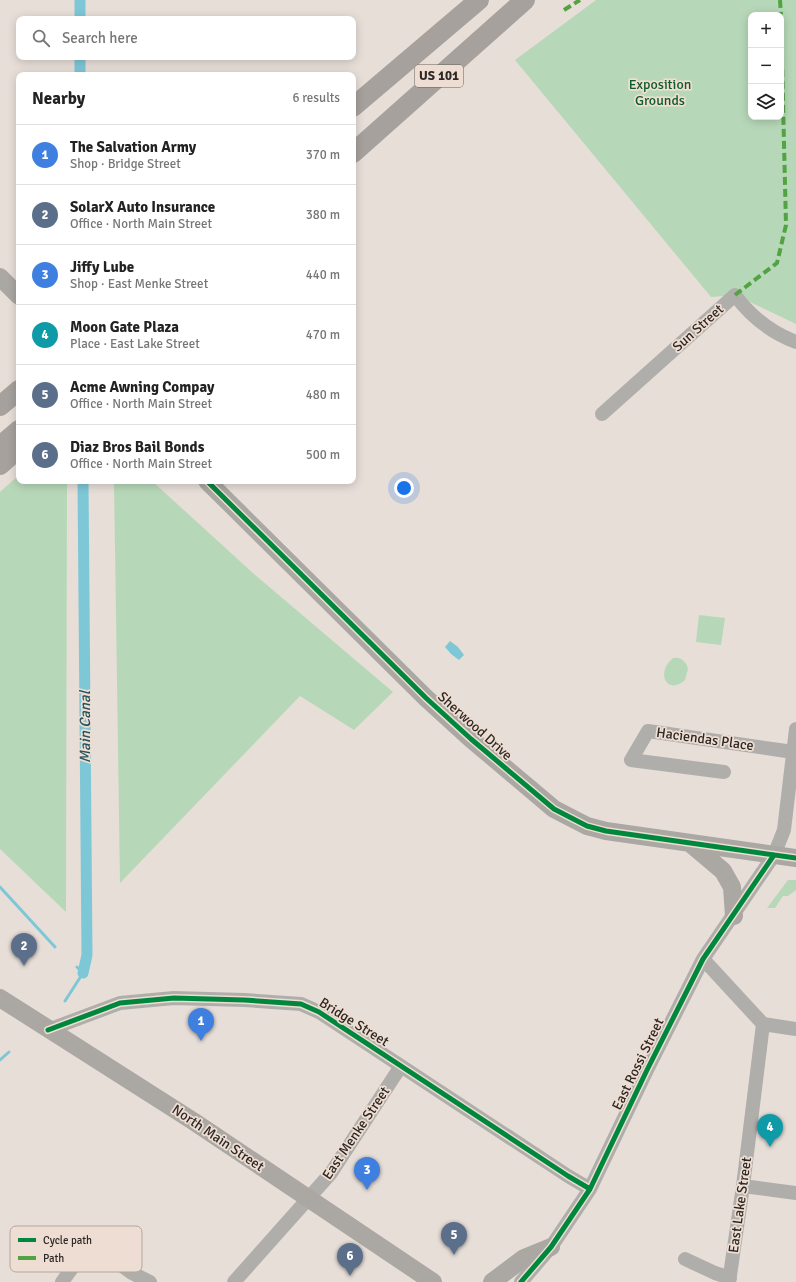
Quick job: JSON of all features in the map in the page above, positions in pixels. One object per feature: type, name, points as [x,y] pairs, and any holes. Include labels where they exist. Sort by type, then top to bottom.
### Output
[{"type":"highway","name":"US 101","points":[[356,104],[479,0]]},
{"type":"highway","name":"US 101","points":[[356,150],[525,0]]},
{"type":"highway","points":[[0,406],[16,393]]},
{"type":"highway","points":[[0,446],[16,433]]},
{"type":"highway","points":[[0,465],[16,451]]},
{"type":"main road","points":[[0,277],[16,293]]},
{"type":"main road","name":"Sherwood Drive","points":[[209,484],[426,698],[471,739],[554,810],[587,826],[606,831],[796,858]]},
{"type":"main road","points":[[692,844],[724,871],[732,887],[734,916]]},
{"type":"main road","name":"North Main Street","points":[[0,998],[48,1030],[147,1091],[433,1282]]},
{"type":"main road","points":[[492,1282],[524,1258],[550,1247]]},
{"type":"main road","points":[[400,1260],[416,1282]]},
{"type":"street","name":"Sun Street","points":[[602,414],[735,295],[746,310],[764,326],[796,342]]},
{"type":"street","name":"East Rossi Street","points":[[521,1282],[550,1247],[590,1190],[647,1070],[704,959],[774,855],[784,830],[796,729]]},
{"type":"street","name":"Haciendas Place","points":[[724,772],[631,760],[648,731],[793,752]]},
{"type":"street","points":[[704,959],[763,1024],[796,1029]]},
{"type":"street","name":"Bridge Street","points":[[48,1030],[120,1003],[174,998],[244,1000],[301,1004],[319,1012],[590,1190]]},
{"type":"street","name":"East Lake Street","points":[[729,1280],[743,1186],[763,1024]]},
{"type":"street","name":"East Menke Street","points":[[234,1282],[331,1173],[401,1066]]},
{"type":"street","points":[[743,1186],[796,1193]]},
{"type":"street","points":[[685,1259],[729,1280]]},
{"type":"street","points":[[62,1282],[69,1272]]},
{"type":"street","points":[[131,1272],[150,1282]]},
{"type":"green space","name":"Exposition Grounds","points":[[596,0],[796,0],[796,324],[735,295],[711,297],[515,60]]},
{"type":"green space","points":[[16,478],[16,484],[67,484],[66,912],[0,849],[0,492]]},
{"type":"green space","points":[[114,484],[155,484],[254,574],[393,692],[354,730],[300,696],[120,883]]},
{"type":"green space","points":[[699,615],[725,618],[721,645],[696,642]]},
{"type":"green space","points":[[673,658],[683,660],[688,669],[685,680],[679,684],[673,685],[666,681],[664,676],[668,664]]},
{"type":"green space","points":[[788,880],[796,880],[796,890],[788,896],[783,896],[775,908],[767,908]]},
{"type":"water","points":[[450,641],[458,647],[464,655],[459,660],[445,647]]},
{"type":"waterway","name":"Main Canal","points":[[80,0],[80,16]]},
{"type":"waterway","name":"Main Canal","points":[[80,60],[80,72]]},
{"type":"waterway","name":"Main Canal","points":[[83,484],[87,955],[83,973]]},
{"type":"waterway","points":[[0,887],[55,947]]},
{"type":"waterway","points":[[65,1001],[83,973],[77,967]]},
{"type":"waterway","points":[[0,1060],[9,1052]]},
{"type":"marked path","points":[[564,10],[580,0]]},
{"type":"marked path","points":[[780,0],[781,12]]},
{"type":"marked path","points":[[735,295],[777,263],[786,225],[782,48]]},
{"type":"cycle path","points":[[210,484],[426,698],[471,739],[554,809],[587,826],[606,831],[796,858]]},
{"type":"cycle path","points":[[521,1282],[551,1247],[590,1189],[647,1070],[703,959],[774,855]]},
{"type":"cycle path","points":[[48,1030],[120,1003],[174,998],[244,1000],[301,1004],[319,1012],[590,1189]]},
{"type":"place","name":"SolarX Auto Insurance","points":[[24,966]]},
{"type":"place","name":"The Salvation Army","points":[[201,1041]]},
{"type":"place","name":"Moon Gate Plaza","points":[[770,1147]]},
{"type":"place","name":"Jiffy Lube","points":[[367,1190]]},
{"type":"place","name":"Acme Awning Compay","points":[[454,1255]]},
{"type":"place","name":"Diaz Bros Bail Bonds","points":[[350,1276]]}]
